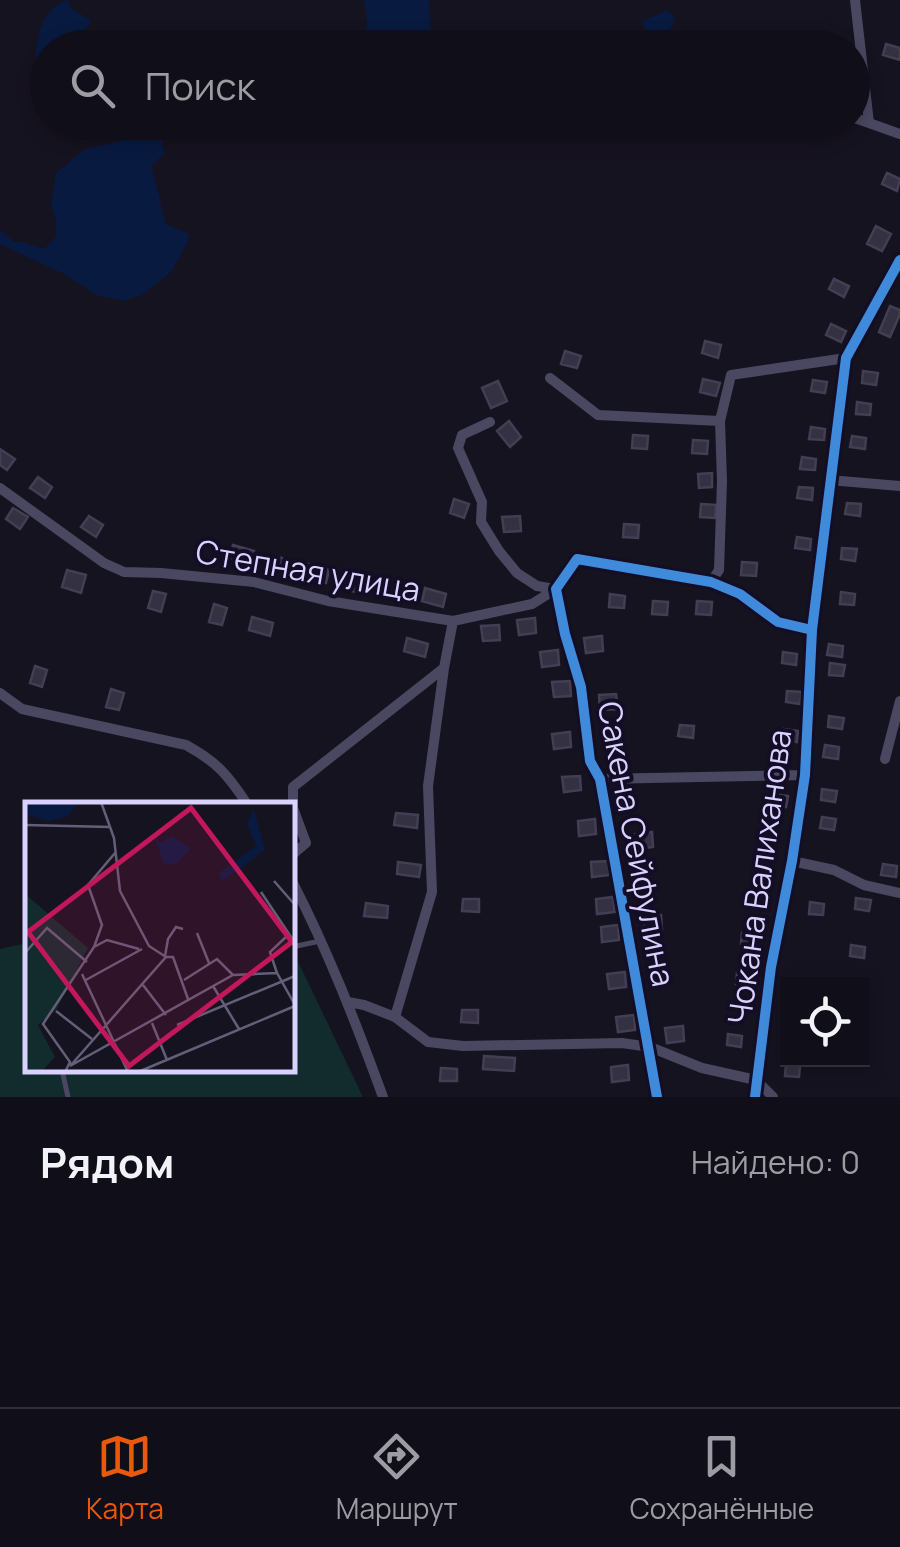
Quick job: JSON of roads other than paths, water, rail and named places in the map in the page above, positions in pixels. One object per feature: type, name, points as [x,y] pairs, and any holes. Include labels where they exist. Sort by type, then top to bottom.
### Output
[{"type":"street","points":[[855,0],[858,30]]},
{"type":"street","points":[[870,124],[900,134]]},
{"type":"street","name":"Чокана Валиханова","points":[[755,1097],[770,968],[805,775],[812,630],[846,358],[900,260]]},
{"type":"street","points":[[711,582],[718,570],[720,421],[730,375],[846,358]]},
{"type":"street","points":[[550,378],[598,415],[720,421]]},
{"type":"street","points":[[490,422],[462,435],[458,448],[482,502],[481,522],[518,573],[537,586],[556,589],[577,559],[711,582],[740,594],[778,622],[812,630]]},
{"type":"street","points":[[829,480],[900,486]]},
{"type":"street","name":"Степная улица","points":[[0,488],[124,572],[254,582],[328,601],[453,622],[532,604],[556,589]]},
{"type":"street","name":"Сакена Сейфулина","points":[[556,589],[580,687],[590,761],[600,778],[658,1097]]},
{"type":"street","name":"Степная улица","points":[[394,1016],[432,892],[428,786],[453,622]]},
{"type":"street","points":[[293,802],[293,787],[444,668]]},
{"type":"street","points":[[0,693],[22,709],[186,745],[210,758],[246,802]]},
{"type":"street","points":[[885,759],[900,701]]},
{"type":"street","points":[[600,778],[805,775]]},
{"type":"street","points":[[295,813],[306,843],[295,852]]},
{"type":"street","points":[[792,861],[834,870],[864,885],[900,893]]},
{"type":"street","points":[[295,887],[348,1002],[383,1097]]},
{"type":"street","points":[[348,1002],[394,1016],[428,1042],[463,1046],[622,1043],[650,1047],[702,1068],[756,1080],[772,1097]]},
{"type":"lane","points":[[295,946],[322,940]]},
{"type":"lane","points":[[62,1072],[68,1097]]},
{"type":"water","points":[[67,0],[71,8],[92,21],[85,30],[40,30],[58,4]]},
{"type":"water","points":[[364,0],[429,0],[430,30],[366,30]]},
{"type":"water","points":[[665,11],[675,20],[668,30],[645,30],[641,22]]},
{"type":"water","points":[[125,140],[163,140],[164,154],[152,165],[153,173],[166,224],[189,234],[188,242],[171,272],[142,295],[123,301],[97,295],[64,274],[0,244],[0,230],[14,242],[44,249],[56,237],[51,206],[56,173],[85,149]]}]
